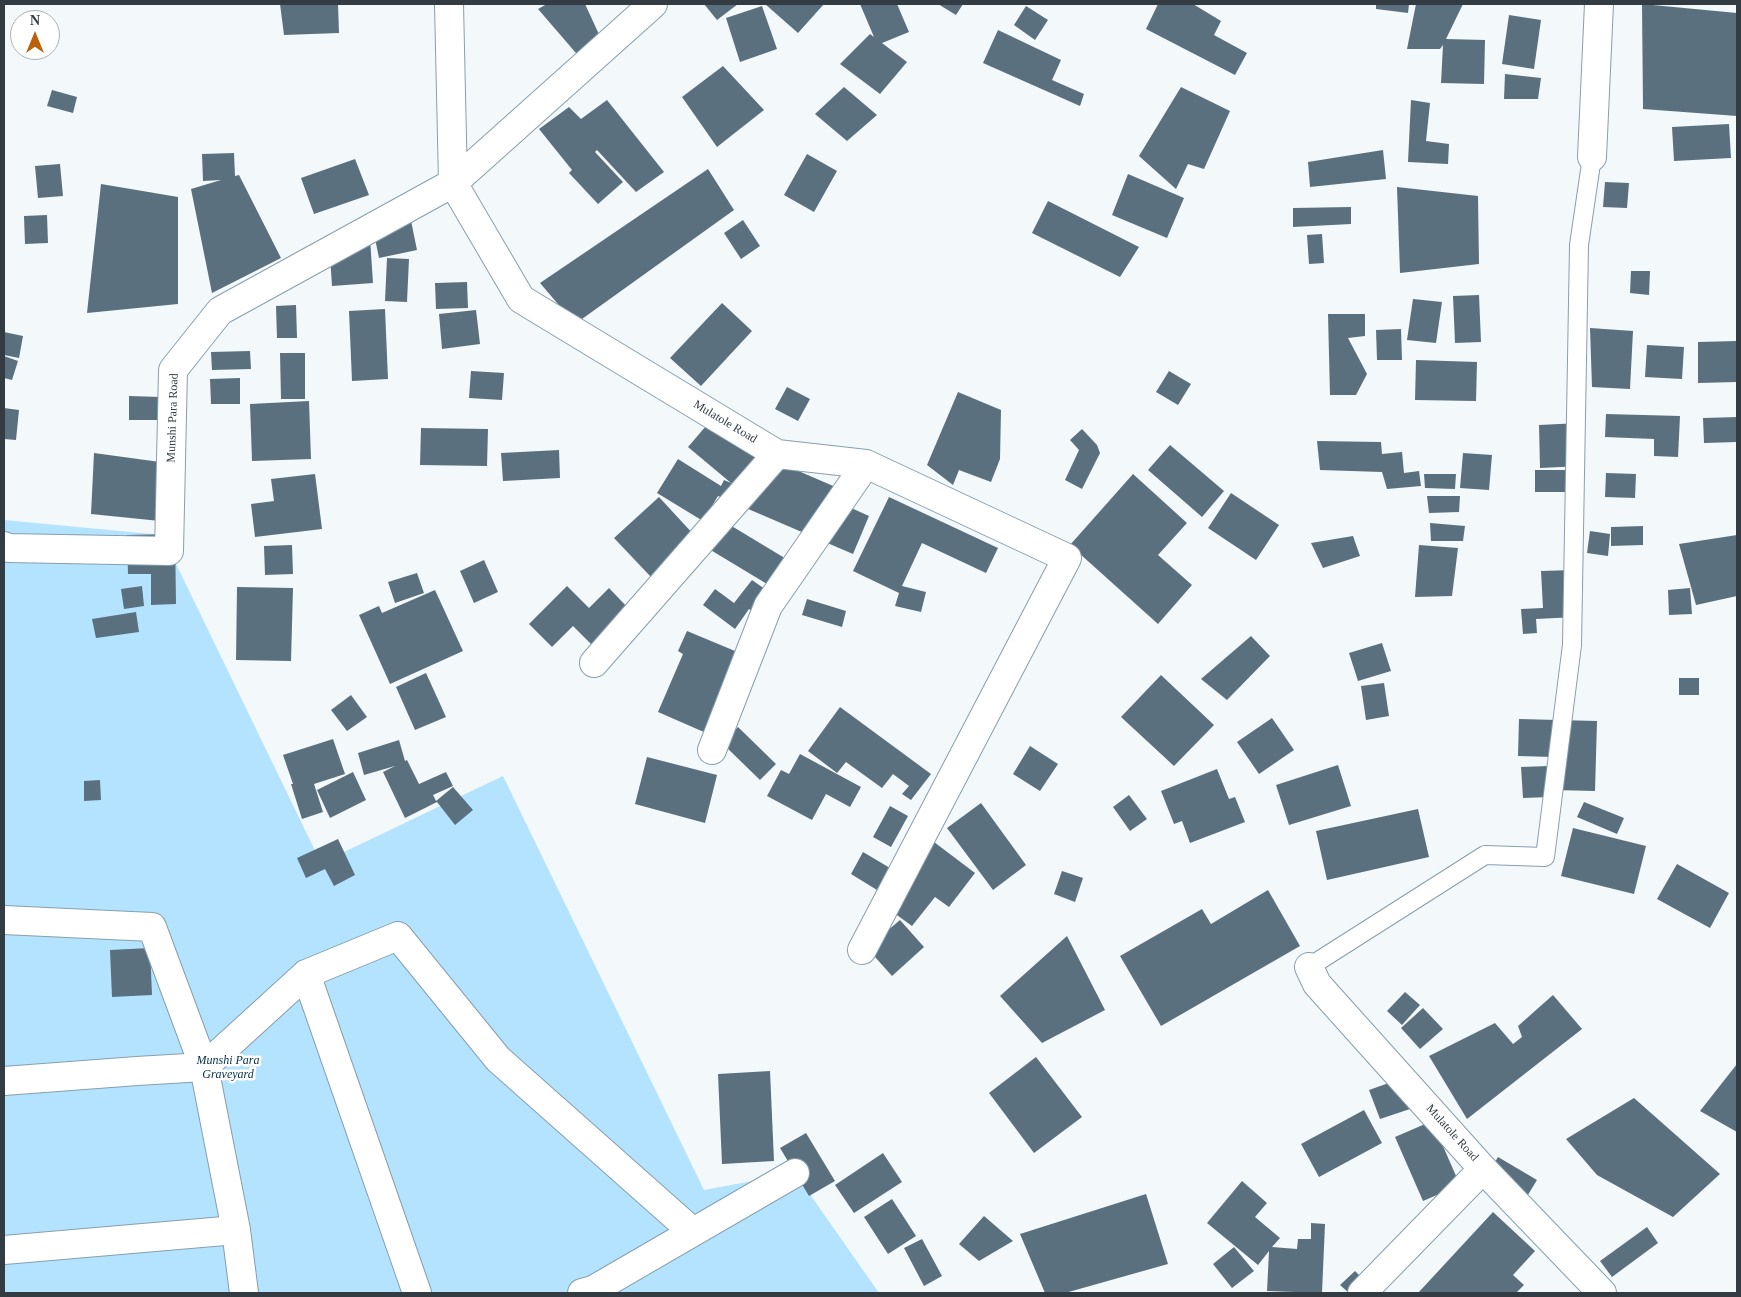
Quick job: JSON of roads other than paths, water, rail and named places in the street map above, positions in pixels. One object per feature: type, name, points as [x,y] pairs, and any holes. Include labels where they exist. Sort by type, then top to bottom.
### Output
[{"type":"street","points":[[449,4],[454,183]]},
{"type":"street","points":[[454,183],[653,4]]},
{"type":"street","points":[[1592,157],[1599,4]]},
{"type":"street","name":"Mulatole Road","points":[[454,183],[521,299],[777,454],[866,464],[1067,558],[862,950]]},
{"type":"street","name":"Munshi Para Road","points":[[5,555],[169,551],[173,370],[220,311],[454,183]]},
{"type":"street","points":[[594,663],[777,454]]},
{"type":"street","points":[[712,750],[768,606],[866,464]]},
{"type":"street","points":[[4,920],[152,927],[204,1067],[236,1230],[244,1293]]},
{"type":"street","points":[[4,1081],[137,1070],[204,1067],[306,974],[398,936],[498,1060],[692,1232]]},
{"type":"street","name":"Mulatole Road","points":[[1309,967],[1317,984],[1484,1169],[1602,1293]]},
{"type":"street","points":[[306,974],[417,1293]]},
{"type":"street","points":[[1362,1293],[1484,1169]]},
{"type":"street","points":[[590,1292],[795,1173]]},
{"type":"street","points":[[4,1250],[236,1230]]},
{"type":"lane","points":[[1309,967],[1485,855],[1545,857],[1572,645],[1579,245],[1592,157]]},
{"type":"park label","name":"Munshi Para Graveyard","points":[[228,1068]]}]
